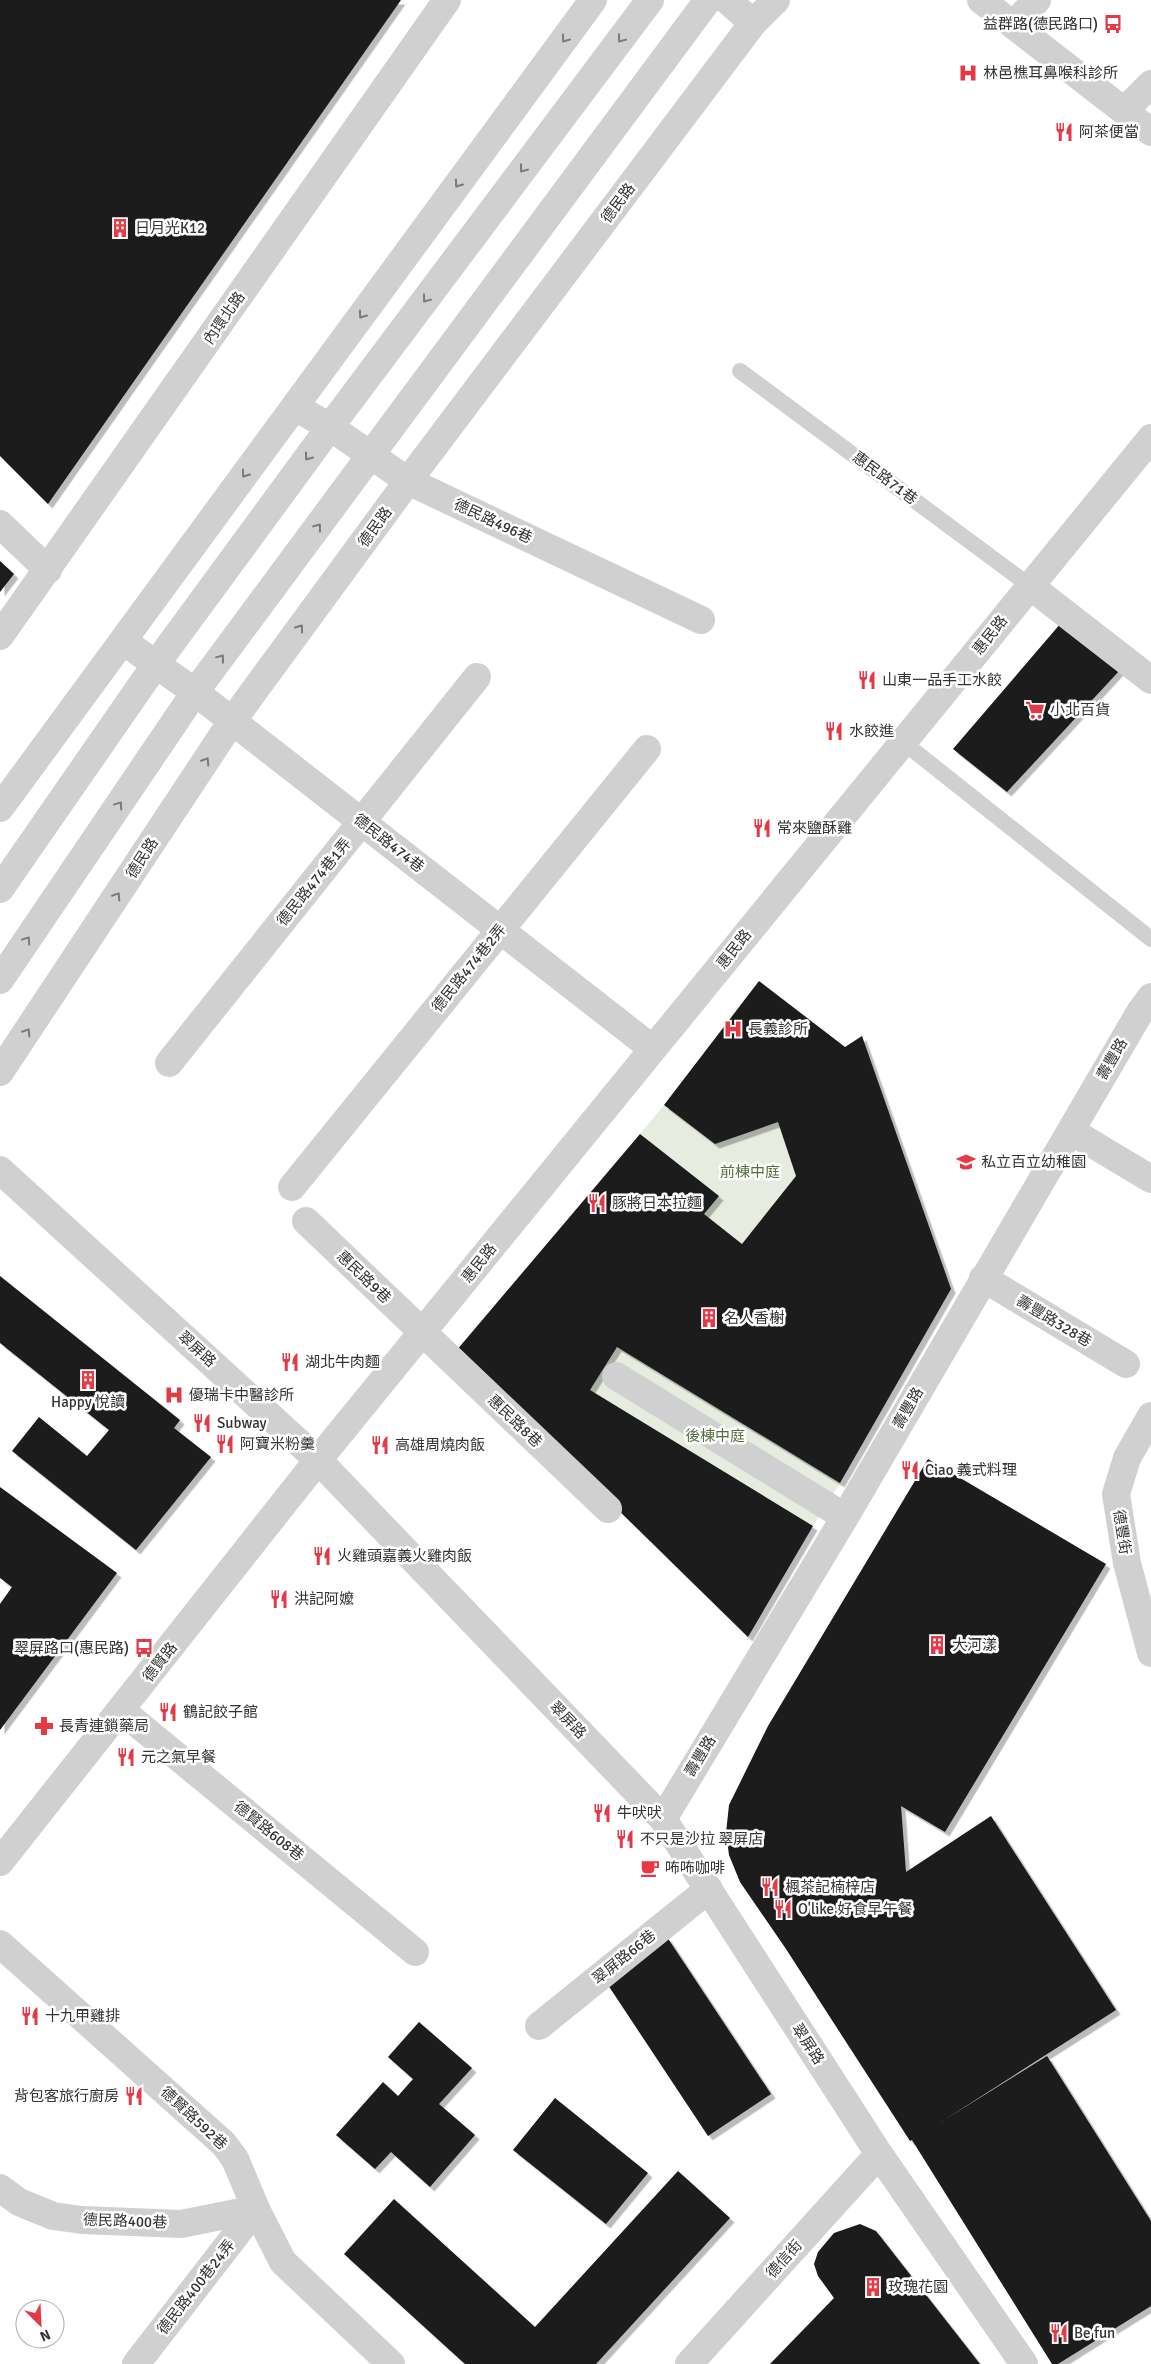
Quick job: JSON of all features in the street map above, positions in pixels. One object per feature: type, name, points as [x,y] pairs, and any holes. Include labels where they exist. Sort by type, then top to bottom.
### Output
[{"type":"street","name":"內環北路","points":[[0,636],[448,0]]},
{"type":"street","points":[[0,808],[594,0]]},
{"type":"street","points":[[0,890],[156,664],[330,427],[650,0]]},
{"type":"street","points":[[0,980],[195,692],[708,0]]},
{"type":"street","points":[[727,0],[753,23]]},
{"type":"street","name":"德民路","points":[[0,1072],[232,721],[408,481],[753,23],[776,0]]},
{"type":"street","points":[[981,0],[1151,132]]},
{"type":"street","points":[[1013,25],[1037,0]]},
{"type":"street","points":[[1124,111],[1151,84]]},
{"type":"street","name":"德民路496巷","points":[[295,407],[330,427],[408,481],[701,620]]},
{"type":"street","name":"惠民路","points":[[318,1460],[1151,438]]},
{"type":"street","points":[[0,524],[48,570]]},
{"type":"street","points":[[1030,586],[1151,680]]},
{"type":"street","name":"德民路474巷","points":[[122,641],[195,692],[653,1049]]},
{"type":"street","name":"德民路474巷1弄","points":[[170,1063],[478,677]]},
{"type":"street","name":"德民路474巷2弄","points":[[292,1187],[647,749]]},
{"type":"street","name":"壽豐路","points":[[663,1819],[845,1517],[983,1278],[1140,1012],[1151,997]]},
{"type":"street","points":[[1071,1131],[1151,1179]]},
{"type":"street","name":"翠屏路","points":[[0,1170],[318,1460],[663,1819],[879,2154],[1024,2364]]},
{"type":"street","name":"惠民路9巷","points":[[306,1221],[422,1332]]},
{"type":"street","name":"壽豐路328巷","points":[[983,1278],[1126,1364]]},
{"type":"street","name":"惠民路8巷","points":[[422,1332],[608,1509]]},
{"type":"street","points":[[616,1376],[845,1517]]},
{"type":"street","name":"德豐街","points":[[1151,1416],[1127,1458],[1116,1494],[1127,1563],[1151,1653]]},
{"type":"street","name":"德賢路","points":[[0,1862],[122,1711],[318,1460]]},
{"type":"street","name":"德賢路608巷","points":[[122,1711],[415,1952]]},
{"type":"street","name":"翠屏路66巷","points":[[539,2026],[709,1889]]},
{"type":"street","name":"德賢路592巷","points":[[0,1944],[224,2144],[235,2159],[256,2210],[282,2262],[380,2360]]},
{"type":"street","name":"德信街","points":[[689,2364],[879,2154]]},
{"type":"street","name":"德民路400巷","points":[[0,2188],[19,2202],[53,2216],[82,2220],[181,2224],[256,2210]]},
{"type":"street","name":"德民路400巷24弄","points":[[136,2364],[256,2210]]},
{"type":"lane","name":"惠民路71巷","points":[[740,371],[1030,586]]},
{"type":"lane","points":[[903,742],[1151,939]]},
{"type":"green space","name":"前棟中庭","points":[[664,1105],[715,1144],[778,1122],[796,1176],[742,1244],[704,1214],[718,1196],[640,1134]]},
{"type":"green space","name":"後棟中庭","points":[[617,1347],[840,1483],[813,1526],[590,1390]]},
{"type":"building","name":"日月光K12","points":[[0,0],[401,0],[48,504],[0,456]]},
{"type":"building","points":[[0,561],[14,574],[0,592]]},
{"type":"building","name":"小北百貨","points":[[1061,623],[1120,670],[1007,792],[953,749]]},
{"type":"building","name":"名人香榭","points":[[759,981],[845,1047],[862,1036],[951,1289],[840,1483],[617,1347],[590,1390],[813,1526],[748,1637],[456,1351],[640,1134],[719,1196],[704,1214],[742,1244],[796,1176],[778,1122],[715,1144],[664,1105]]},
{"type":"building","name":"Happy 悅讀","points":[[0,1276],[180,1420],[174,1428],[211,1457],[136,1550],[12,1451],[39,1417],[87,1456],[109,1430],[0,1343]]},
{"type":"building","points":[[928,1459],[1106,1564],[945,1832],[901,1806],[906,1872],[991,1816],[1116,2010],[941,2122],[1047,2056],[1151,2221],[1151,2306],[1058,2364],[1052,2364],[912,2140],[910,2141],[786,1949],[740,1882],[729,1855],[726,1833],[729,1805],[768,1726]]},
{"type":"building","points":[[0,1487],[117,1573],[0,1730],[0,1604],[12,1587],[0,1578]]},
{"type":"building","points":[[667,1937],[771,2094],[708,2136],[604,1979]]},
{"type":"building","points":[[419,2022],[472,2068],[439,2104],[475,2135],[430,2187],[391,2152],[375,2169],[336,2135],[383,2082],[398,2096],[413,2079],[388,2057]]},
{"type":"building","points":[[555,2098],[648,2173],[606,2224],[513,2150]]},
{"type":"building","points":[[678,2171],[730,2218],[596,2364],[465,2364],[344,2254],[394,2199],[535,2327]]},
{"type":"building","name":"玫瑰花園","points":[[860,2224],[876,2231],[980,2364],[770,2364],[834,2298],[818,2276],[814,2264],[818,2252],[834,2233]]},
{"type":"place","name":"益群路(德民路口)","points":[[1113,24]]},
{"type":"place","name":"林邑樵耳鼻喉科診所","points":[[968,73]]},
{"type":"place","name":"阿茶便當","points":[[1064,132]]},
{"type":"place","name":"日月光K12","points":[[120,228]]},
{"type":"place","name":"山東一品手工水餃","points":[[867,680]]},
{"type":"place","name":"小北百貨","points":[[1035,710]]},
{"type":"place","name":"水餃進","points":[[834,731]]},
{"type":"place","name":"常來鹽酥雞","points":[[762,828]]},
{"type":"place","name":"長義診所","points":[[733,1029]]},
{"type":"place","name":"私立百立幼稚園","points":[[966,1162]]},
{"type":"place","name":"豚將日本拉麵","points":[[597,1203]]},
{"type":"place","name":"名人香榭","points":[[709,1318]]},
{"type":"place","name":"湖北牛肉麵","points":[[290,1362]]},
{"type":"place","name":"Happy 悅讀","points":[[88,1380]]},
{"type":"place","name":"優瑞卡中醫診所","points":[[174,1395]]},
{"type":"place","name":"Subway","points":[[202,1423]]},
{"type":"place","name":"阿寶米粉羹","points":[[225,1444]]},
{"type":"place","name":"高雄周燒肉飯","points":[[380,1445]]},
{"type":"place","name":"Ciao 義式料理","points":[[910,1470]]},
{"type":"place","name":"火雞頭嘉義火雞肉飯","points":[[322,1556]]},
{"type":"place","name":"洪記阿嬤","points":[[279,1599]]},
{"type":"place","name":"大河漾","points":[[937,1645]]},
{"type":"place","name":"翠屏路口(惠民路)","points":[[144,1648]]},
{"type":"place","name":"鶴記餃子館","points":[[168,1712]]},
{"type":"place","name":"長青連鎖藥局","points":[[44,1726]]},
{"type":"place","name":"元之氣早餐","points":[[126,1757]]},
{"type":"place","name":"牛吠吠","points":[[602,1813]]},
{"type":"place","name":"不只是沙拉 翠屏店","points":[[625,1839]]},
{"type":"place","name":"咘咘咖啡","points":[[650,1868]]},
{"type":"place","name":"楓茶記楠梓店","points":[[770,1887]]},
{"type":"place","name":"O'like 好食早午餐","points":[[783,1909]]},
{"type":"place","name":"十九甲雞排","points":[[30,2016]]},
{"type":"place","name":"背包客旅行廚房","points":[[134,2096]]},
{"type":"place","name":"玫瑰花園","points":[[873,2287]]},
{"type":"place","name":"Be fun","points":[[1059,2333]]}]
